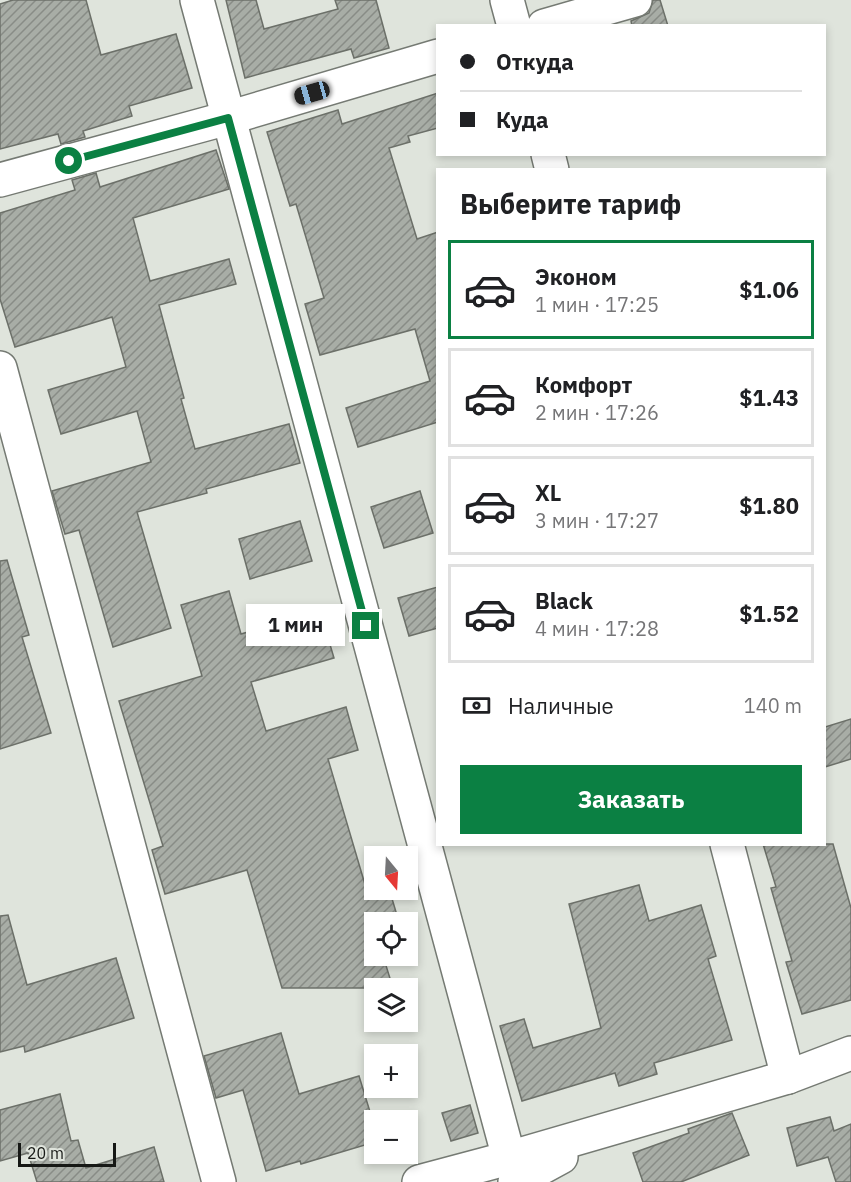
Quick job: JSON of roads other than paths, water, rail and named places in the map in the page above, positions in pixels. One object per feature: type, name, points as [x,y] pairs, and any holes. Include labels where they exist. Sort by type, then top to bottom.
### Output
[{"type":"street","points":[[197,0],[512,1170]]},
{"type":"street","points":[[507,0],[513,24]]},
{"type":"street","points":[[551,24],[635,0]]},
{"type":"street","points":[[0,180],[228,118],[436,57]]},
{"type":"street","points":[[0,368],[219,1182]]},
{"type":"street","points":[[728,846],[788,1077]]},
{"type":"street","points":[[419,1182],[512,1170],[619,1126],[788,1077],[851,1053]]}]
